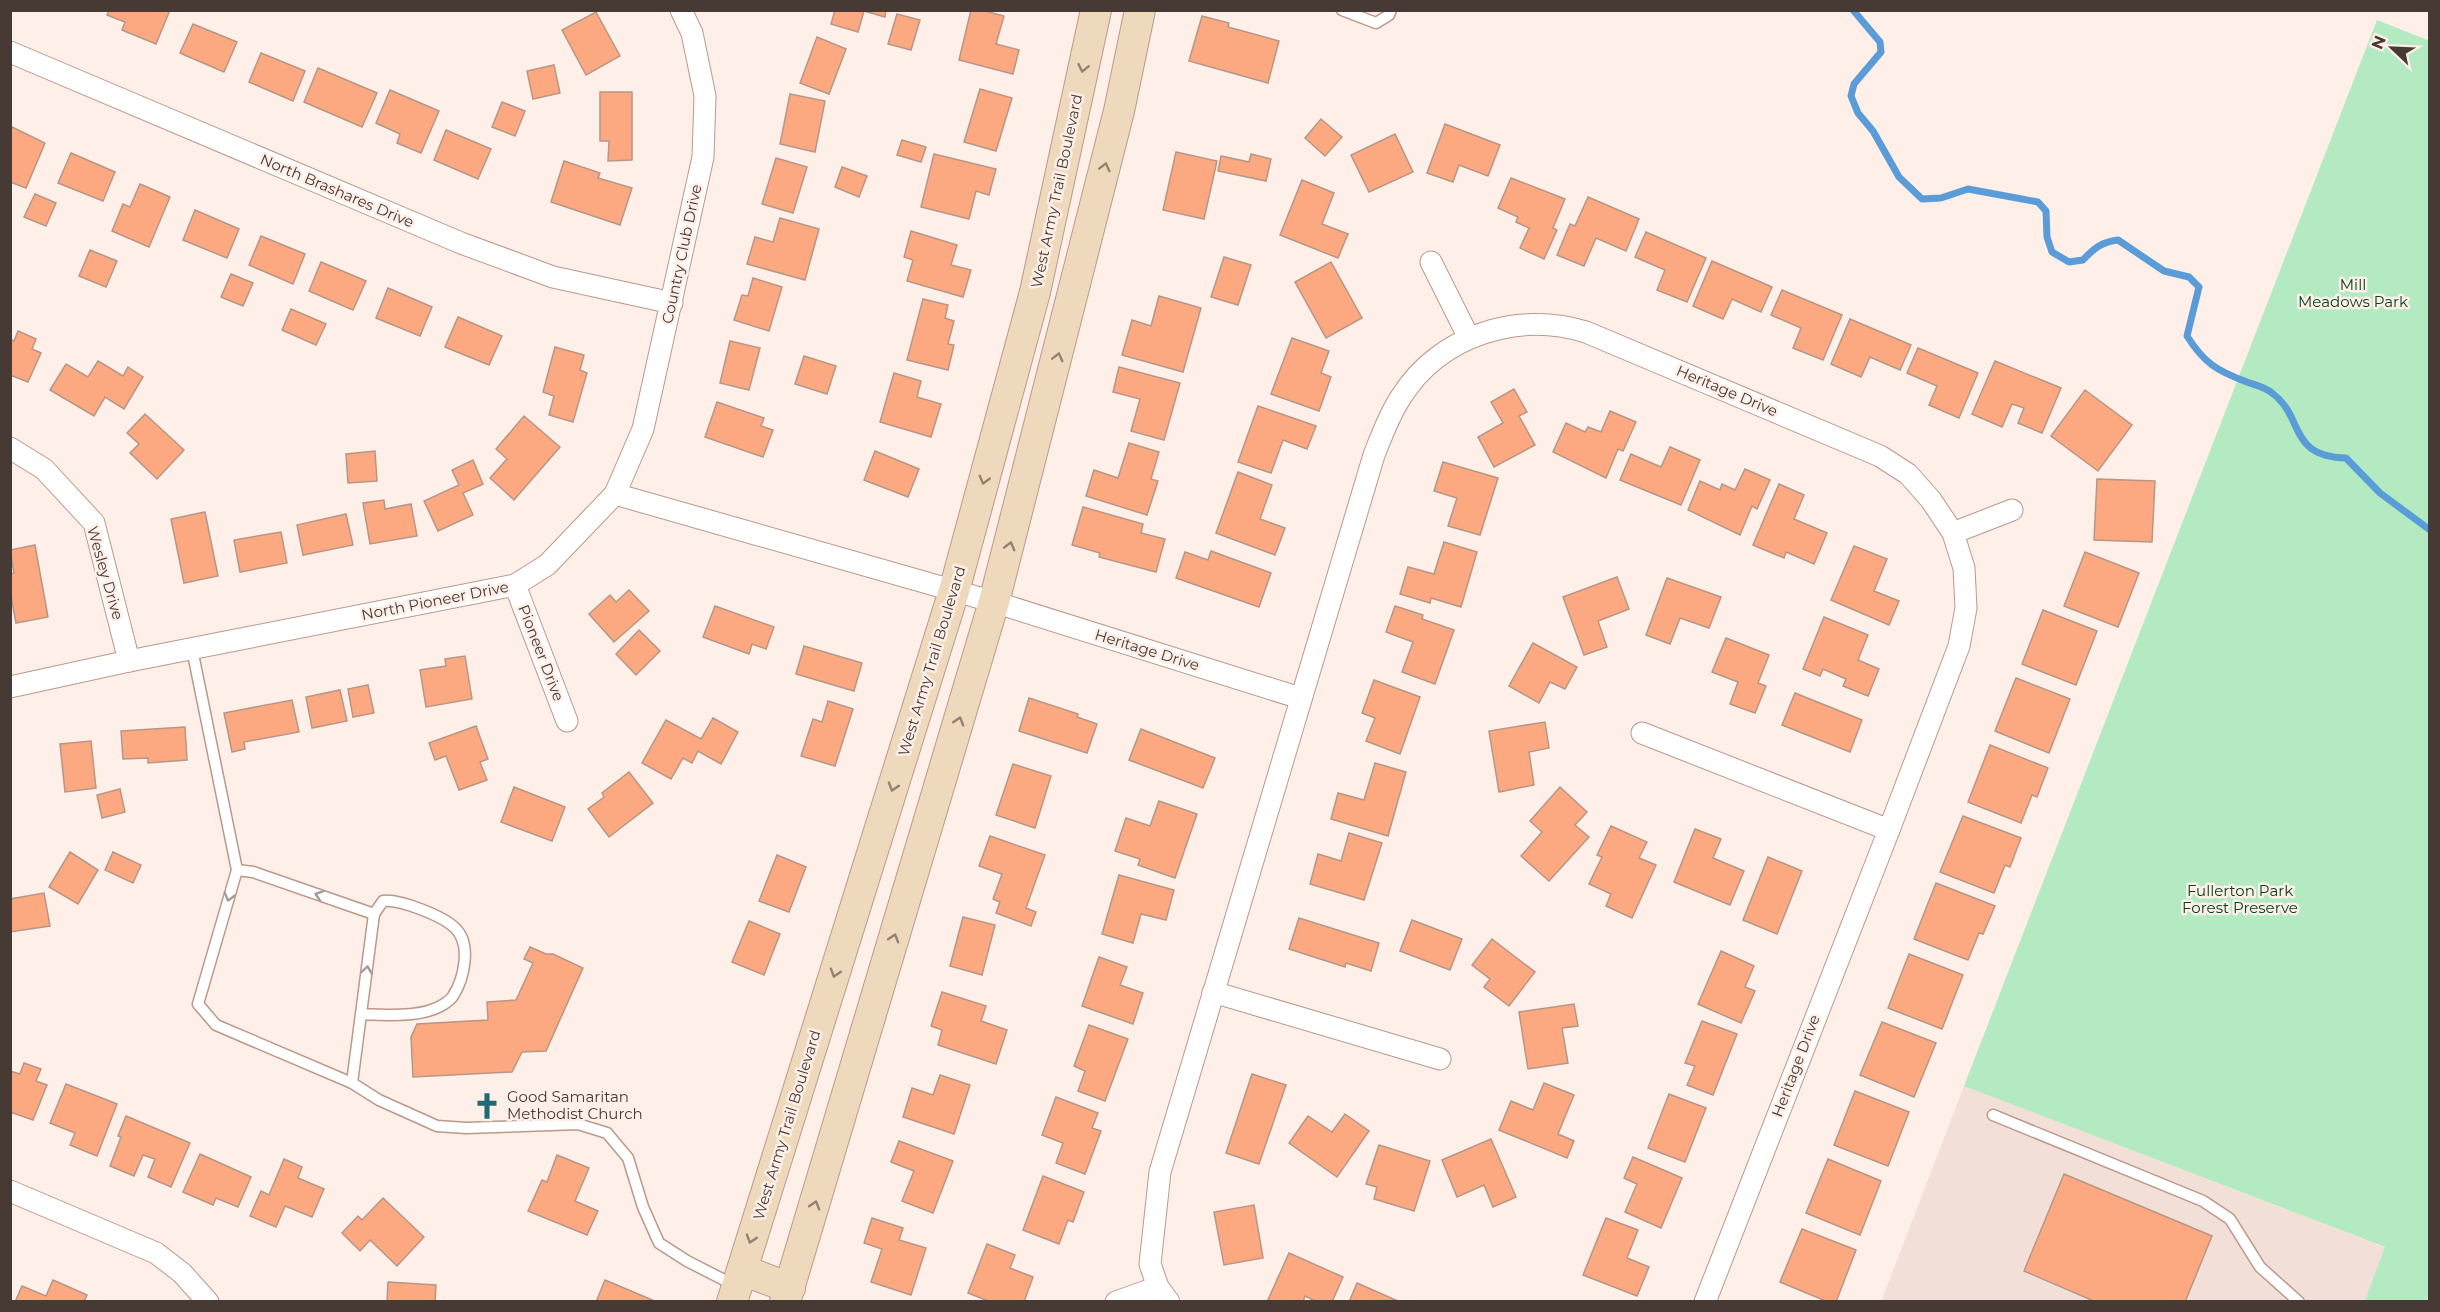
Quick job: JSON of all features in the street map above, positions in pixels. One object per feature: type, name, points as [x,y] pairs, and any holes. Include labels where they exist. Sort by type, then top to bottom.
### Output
[{"type":"main road","name":"West Army Trail Boulevard","points":[[737,1286],[954,591],[1035,292],[1096,10]]},
{"type":"main road","points":[[737,1286],[788,1295],[994,602],[1119,111],[1140,10]]},
{"type":"street","name":"Country Club Drive","points":[[615,494],[643,429],[703,157],[705,96],[692,33],[681,10]]},
{"type":"street","name":"North Brashares Drive","points":[[10,52],[461,243],[553,277],[672,303]]},
{"type":"street","points":[[1431,262],[1469,338]]},
{"type":"street","name":"Heritage Drive","points":[[1116,1302],[1163,1294],[1150,1264],[1160,1172],[1300,698],[1374,455],[1386,425],[1401,395],[1422,370],[1444,352],[1469,338],[1506,326],[1539,324],[1569,326],[1586,332],[1880,456],[1908,474],[1931,500],[1953,533],[1964,568],[1965,608],[1959,646],[1705,1302]]},
{"type":"street","name":"Wesley Drive","points":[[10,448],[44,468],[94,523],[129,661]]},
{"type":"street","points":[[615,494],[994,602]]},
{"type":"street","name":"North Pioneer Drive","points":[[10,687],[129,661],[515,585],[547,565],[615,494]]},
{"type":"street","points":[[1953,533],[2012,510]]},
{"type":"street","name":"Pioneer Drive","points":[[515,585],[567,721]]},
{"type":"street","name":"Heritage Drive","points":[[994,602],[1300,698]]},
{"type":"street","points":[[1642,733],[1889,830]]},
{"type":"street","points":[[1213,992],[1440,1059]]},
{"type":"street","points":[[10,1191],[156,1253],[182,1273],[208,1302]]},
{"type":"lane","points":[[1342,10],[1376,23],[1389,15],[1391,10]]},
{"type":"lane","points":[[192,649],[237,870],[198,1004],[216,1025],[352,1083],[380,1100],[437,1126],[466,1128],[578,1124],[607,1133],[628,1158],[643,1207],[659,1243],[687,1262],[737,1286]]},
{"type":"lane","points":[[237,870],[253,872],[374,914]]},
{"type":"lane","points":[[352,1083],[374,914],[383,902],[392,900],[436,915],[456,928],[466,947],[460,980],[452,998],[433,1010],[396,1015],[361,1014]]},
{"type":"lane","points":[[1993,1115],[2203,1201],[2230,1219],[2260,1267],[2299,1302]]},
{"type":"shaded area","points":[[1964,1086],[2386,1248],[2365,1301],[1881,1302]]},
{"type":"green space","name":"Fullerton Park Forest Preserve","points":[[2377,20],[2430,41],[2429,1302],[2365,1301],[2385,1247],[1964,1086]]},
{"type":"building","points":[[109,10],[170,10],[156,44],[122,30],[125,22],[107,15]]},
{"type":"building","points":[[835,10],[886,10],[885,17],[864,11],[858,32],[831,24]]},
{"type":"building","points":[[971,10],[1004,16],[996,44],[1019,50],[1013,74],[959,60]]},
{"type":"building","points":[[596,12],[620,56],[586,75],[562,30]]},
{"type":"building","points":[[897,14],[920,20],[911,50],[888,44]]},
{"type":"building","points":[[1202,16],[1229,23],[1228,27],[1279,41],[1268,83],[1189,61]]},
{"type":"building","points":[[193,24],[237,42],[224,72],[180,53]]},
{"type":"building","points":[[817,37],[846,49],[829,94],[800,83]]},
{"type":"building","points":[[261,53],[305,71],[293,101],[249,82]]},
{"type":"building","points":[[554,65],[560,93],[533,99],[527,71]]},
{"type":"building","points":[[318,68],[377,93],[362,127],[304,102]]},
{"type":"building","points":[[980,89],[1012,98],[996,151],[964,142]]},
{"type":"building","points":[[390,90],[439,111],[421,153],[397,143],[400,134],[376,123]]},
{"type":"building","points":[[600,92],[632,92],[632,160],[608,161],[609,141],[600,141]]},
{"type":"building","points":[[790,94],[825,101],[815,152],[780,144]]},
{"type":"building","points":[[502,102],[525,111],[515,136],[492,127]]},
{"type":"building","points":[[1321,119],[1342,137],[1325,156],[1305,138]]},
{"type":"building","points":[[1445,124],[1500,145],[1488,176],[1459,165],[1453,182],[1427,173]]},
{"type":"building","points":[[10,126],[45,143],[26,188],[10,182]]},
{"type":"building","points":[[446,130],[491,149],[478,179],[434,160]]},
{"type":"building","points":[[1395,134],[1413,172],[1369,192],[1351,155]]},
{"type":"building","points":[[902,140],[926,147],[921,162],[897,155]]},
{"type":"building","points":[[1176,152],[1217,161],[1204,219],[1163,210]]},
{"type":"building","points":[[71,153],[115,172],[103,201],[58,183]]},
{"type":"building","points":[[934,154],[996,169],[989,195],[976,191],[969,219],[921,207]]},
{"type":"building","points":[[1251,154],[1271,159],[1266,181],[1218,171],[1221,156],[1249,162]]},
{"type":"building","points":[[776,158],[807,167],[793,213],[762,204]]},
{"type":"building","points":[[564,161],[600,173],[598,178],[632,188],[620,225],[551,202]]},
{"type":"building","points":[[842,167],[867,176],[859,197],[835,187]]},
{"type":"building","points":[[1511,178],[1565,199],[1553,228],[1557,230],[1544,259],[1520,248],[1529,228],[1516,222],[1518,217],[1498,208]]},
{"type":"building","points":[[1302,180],[1334,193],[1322,224],[1348,234],[1338,258],[1280,235]]},
{"type":"building","points":[[140,184],[170,197],[149,247],[112,231],[123,204],[130,207]]},
{"type":"building","points":[[35,194],[56,203],[46,226],[24,217]]},
{"type":"building","points":[[1588,197],[1639,219],[1626,251],[1596,238],[1584,266],[1557,255],[1570,224],[1575,226]]},
{"type":"building","points":[[195,210],[239,229],[227,258],[183,240]]},
{"type":"building","points":[[780,218],[819,229],[805,280],[747,264],[755,237],[773,242]]},
{"type":"building","points":[[911,231],[957,245],[951,265],[971,270],[963,297],[907,281],[913,260],[904,257]]},
{"type":"building","points":[[1646,232],[1706,258],[1687,302],[1657,290],[1665,270],[1635,257]]},
{"type":"building","points":[[261,236],[305,254],[293,284],[249,265]]},
{"type":"building","points":[[90,250],[117,261],[106,287],[79,276]]},
{"type":"building","points":[[1224,257],[1251,265],[1238,305],[1211,297]]},
{"type":"building","points":[[1712,261],[1772,287],[1761,312],[1732,299],[1723,319],[1693,306]]},
{"type":"building","points":[[321,262],[366,281],[353,310],[309,291]]},
{"type":"building","points":[[1331,262],[1362,318],[1326,338],[1295,282]]},
{"type":"building","points":[[231,274],[253,283],[243,306],[221,297]]},
{"type":"building","points":[[753,278],[782,287],[769,331],[734,320],[742,295],[748,296]]},
{"type":"building","points":[[388,288],[432,307],[420,336],[376,318]]},
{"type":"building","points":[[1782,290],[1842,315],[1823,360],[1793,348],[1801,328],[1771,315]]},
{"type":"building","points":[[1159,296],[1201,308],[1183,372],[1122,355],[1132,320],[1151,326]]},
{"type":"building","points":[[923,299],[948,305],[945,318],[954,321],[948,344],[954,345],[948,370],[907,360]]},
{"type":"building","points":[[291,309],[326,324],[316,345],[282,330]]},
{"type":"building","points":[[458,317],[502,336],[489,365],[445,347]]},
{"type":"building","points":[[1850,319],[1911,345],[1900,370],[1870,357],[1861,377],[1831,364]]},
{"type":"building","points":[[18,331],[36,339],[32,349],[41,353],[28,382],[10,375],[10,339],[14,341]]},
{"type":"building","points":[[1292,338],[1329,351],[1321,373],[1331,377],[1319,411],[1271,394]]},
{"type":"building","points":[[730,341],[760,348],[749,390],[720,383]]},
{"type":"building","points":[[555,347],[584,355],[580,370],[587,373],[573,422],[549,415],[554,396],[543,392]]},
{"type":"building","points":[[1918,348],[1978,373],[1959,418],[1929,405],[1937,386],[1907,373]]},
{"type":"building","points":[[804,356],[836,366],[827,394],[795,384]]},
{"type":"building","points":[[98,361],[123,376],[128,367],[143,377],[124,409],[105,397],[94,416],[50,390],[66,364],[88,377]]},
{"type":"building","points":[[1995,361],[2061,388],[2042,433],[2018,423],[2024,408],[2012,404],[2002,427],[1972,414]]},
{"type":"building","points":[[1119,367],[1180,383],[1164,440],[1131,431],[1140,399],[1113,392]]},
{"type":"building","points":[[894,373],[921,381],[917,397],[941,404],[931,437],[880,422]]},
{"type":"building","points":[[1514,389],[1527,412],[1519,416],[1535,445],[1494,467],[1478,437],[1503,423],[1491,402]]},
{"type":"building","points":[[2085,390],[2132,425],[2098,471],[2051,436]]},
{"type":"building","points":[[717,402],[764,418],[761,426],[773,430],[763,457],[705,437]]},
{"type":"building","points":[[1258,406],[1316,426],[1307,449],[1283,440],[1271,473],[1238,462]]},
{"type":"building","points":[[1610,411],[1636,422],[1623,451],[1618,449],[1606,478],[1553,452],[1566,423],[1585,432],[1588,427],[1601,432]]},
{"type":"building","points":[[145,414],[184,450],[157,479],[130,453],[139,444],[127,433]]},
{"type":"building","points":[[524,416],[560,447],[514,500],[490,478],[507,459],[496,449]]},
{"type":"building","points":[[1129,443],[1159,452],[1151,479],[1158,481],[1147,515],[1086,496],[1094,470],[1118,478]]},
{"type":"building","points":[[1670,447],[1700,460],[1681,505],[1620,480],[1631,454],[1661,467]]},
{"type":"building","points":[[375,451],[377,481],[348,483],[346,454]]},
{"type":"building","points":[[875,451],[919,469],[908,497],[864,480]]},
{"type":"building","points":[[473,460],[483,484],[463,493],[473,515],[438,531],[424,501],[459,485],[452,470]]},
{"type":"building","points":[[1443,462],[1498,478],[1480,535],[1448,526],[1457,498],[1434,491]]},
{"type":"building","points":[[1745,469],[1770,480],[1757,509],[1752,506],[1740,535],[1688,510],[1700,481],[1720,490],[1722,484],[1735,490]]},
{"type":"building","points":[[1238,472],[1272,485],[1260,519],[1285,528],[1275,555],[1216,533]]},
{"type":"building","points":[[2097,479],[2155,481],[2152,542],[2094,540]]},
{"type":"building","points":[[1779,484],[1804,495],[1794,519],[1827,533],[1814,564],[1786,552],[1784,558],[1753,545]]},
{"type":"building","points":[[384,500],[385,509],[411,504],[417,536],[370,544],[363,503]]},
{"type":"building","points":[[1083,507],[1143,524],[1141,533],[1165,539],[1156,572],[1099,557],[1100,553],[1072,545]]},
{"type":"building","points":[[205,512],[218,576],[184,583],[171,519]]},
{"type":"building","points":[[346,514],[353,545],[303,555],[297,525]]},
{"type":"building","points":[[281,532],[287,563],[240,572],[234,540]]},
{"type":"building","points":[[1444,542],[1477,552],[1461,607],[1431,598],[1430,603],[1400,594],[1408,567],[1434,574]]},
{"type":"building","points":[[35,545],[48,617],[16,623],[10,591],[10,574],[14,573],[10,550]]},
{"type":"building","points":[[1854,546],[1887,559],[1874,591],[1899,601],[1889,625],[1831,600]]},
{"type":"building","points":[[1211,551],[1271,573],[1259,607],[1176,578],[1185,552],[1208,560]]},
{"type":"building","points":[[2085,552],[2139,573],[2118,627],[2064,606]]},
{"type":"building","points":[[1617,577],[1629,609],[1598,621],[1607,647],[1584,655],[1563,597]]},
{"type":"building","points":[[1667,578],[1721,597],[1709,628],[1680,618],[1670,644],[1646,635]]},
{"type":"building","points":[[629,590],[649,611],[614,642],[589,614],[610,595],[616,602]]},
{"type":"building","points":[[715,606],[774,627],[766,649],[752,644],[749,654],[703,637]]},
{"type":"building","points":[[1395,606],[1423,615],[1422,619],[1454,630],[1435,684],[1402,672],[1413,642],[1386,632]]},
{"type":"building","points":[[2043,610],[2097,631],[2076,685],[2022,664]]},
{"type":"building","points":[[1824,617],[1868,635],[1858,660],[1879,669],[1868,696],[1843,686],[1846,679],[1823,669],[1820,676],[1803,669]]},
{"type":"building","points":[[639,630],[660,651],[636,675],[616,654]]},
{"type":"building","points":[[1726,638],[1769,655],[1758,683],[1766,686],[1755,713],[1730,704],[1738,682],[1712,672]]},
{"type":"building","points":[[1533,643],[1577,667],[1565,689],[1550,682],[1539,703],[1509,686]]},
{"type":"building","points":[[804,646],[862,663],[854,691],[796,674]]},
{"type":"building","points":[[465,656],[472,699],[426,707],[420,670],[446,666],[445,659]]},
{"type":"building","points":[[2016,678],[2070,699],[2049,753],[1995,731]]},
{"type":"building","points":[[1374,680],[1420,697],[1400,754],[1366,741],[1375,718],[1362,713]]},
{"type":"building","points":[[368,685],[374,713],[353,717],[348,689]]},
{"type":"building","points":[[340,690],[347,721],[312,728],[306,697]]},
{"type":"building","points":[[1795,693],[1862,720],[1850,752],[1782,725]]},
{"type":"building","points":[[1029,698],[1078,714],[1077,717],[1097,724],[1087,753],[1019,731]]},
{"type":"building","points":[[292,700],[299,732],[244,742],[245,749],[232,752],[224,713]]},
{"type":"building","points":[[828,701],[853,709],[835,766],[801,756],[813,719],[822,722]]},
{"type":"building","points":[[713,718],[738,732],[721,764],[698,751],[692,763],[683,758],[671,779],[642,763],[666,720],[701,739]]},
{"type":"building","points":[[1545,722],[1549,748],[1529,752],[1534,785],[1499,792],[1489,731]]},
{"type":"building","points":[[476,726],[488,759],[480,762],[487,780],[459,790],[446,756],[435,760],[429,743]]},
{"type":"building","points":[[185,727],[187,760],[148,763],[148,758],[123,759],[121,731]]},
{"type":"building","points":[[1141,729],[1215,758],[1203,788],[1129,760]]},
{"type":"building","points":[[91,741],[96,788],[65,792],[60,744]]},
{"type":"building","points":[[1990,745],[2048,768],[2037,797],[2032,795],[2021,823],[1968,802]]},
{"type":"building","points":[[1375,763],[1406,772],[1388,836],[1331,819],[1338,793],[1364,800]]},
{"type":"building","points":[[1013,764],[1051,776],[1035,828],[996,815]]},
{"type":"building","points":[[629,772],[653,803],[609,837],[588,809],[604,797],[602,793]]},
{"type":"building","points":[[514,787],[565,807],[552,841],[501,822]]},
{"type":"building","points":[[1560,787],[1587,812],[1575,825],[1589,837],[1549,881],[1521,856],[1542,832],[1530,821]]},
{"type":"building","points":[[120,789],[125,812],[102,818],[97,795]]},
{"type":"building","points":[[1159,801],[1197,814],[1175,878],[1138,865],[1140,859],[1115,851],[1126,818],[1150,826]]},
{"type":"building","points":[[1963,816],[2021,838],[2010,867],[2005,865],[1994,893],[1940,872]]},
{"type":"building","points":[[1611,826],[1647,842],[1639,858],[1656,865],[1632,918],[1606,906],[1611,894],[1589,884],[1602,857],[1597,855]]},
{"type":"building","points":[[1695,829],[1721,839],[1713,858],[1744,871],[1730,905],[1674,882]]},
{"type":"building","points":[[1349,833],[1382,843],[1364,900],[1310,884],[1318,854],[1341,861]]},
{"type":"building","points":[[990,836],[1045,855],[1026,908],[1036,912],[1031,926],[996,913],[1000,902],[993,899],[1002,874],[979,866]]},
{"type":"building","points":[[70,852],[98,870],[78,904],[49,887]]},
{"type":"building","points":[[113,852],[141,865],[133,883],[105,870]]},
{"type":"building","points":[[777,855],[806,867],[789,912],[759,901]]},
{"type":"building","points":[[1768,857],[1802,871],[1777,934],[1743,920]]},
{"type":"building","points":[[1119,875],[1174,890],[1166,920],[1141,914],[1133,943],[1102,934]]},
{"type":"building","points":[[1936,883],[1995,906],[1983,934],[1979,933],[1968,960],[1914,939]]},
{"type":"building","points":[[44,893],[50,926],[10,932],[10,899]]},
{"type":"building","points":[[963,917],[995,925],[982,975],[950,966]]},
{"type":"building","points":[[1299,918],[1379,943],[1371,971],[1346,963],[1345,967],[1289,949]]},
{"type":"building","points":[[1412,920],[1462,939],[1450,970],[1400,951]]},
{"type":"building","points":[[749,921],[780,934],[764,975],[732,962]]},
{"type":"building","points":[[1492,939],[1535,972],[1509,1006],[1484,987],[1490,979],[1472,965]]},
{"type":"building","points":[[530,947],[546,954],[553,954],[583,968],[546,1051],[522,1052],[512,1072],[413,1077],[411,1037],[417,1024],[488,1020],[487,1002],[516,1000],[533,963],[524,959]]},
{"type":"building","points":[[1721,951],[1754,966],[1745,987],[1755,991],[1741,1023],[1698,1004]]},
{"type":"building","points":[[1909,954],[1963,975],[1942,1029],[1888,1008]]},
{"type":"building","points":[[1099,957],[1127,967],[1120,985],[1143,993],[1133,1024],[1082,1006]]},
{"type":"building","points":[[942,992],[986,1006],[981,1021],[1007,1030],[996,1064],[938,1045],[942,1030],[931,1026]]},
{"type":"building","points":[[1574,1004],[1578,1026],[1562,1028],[1568,1063],[1528,1069],[1519,1012]]},
{"type":"building","points":[[1702,1021],[1737,1034],[1713,1095],[1687,1085],[1695,1066],[1685,1063]]},
{"type":"building","points":[[1882,1022],[1936,1043],[1914,1097],[1860,1075]]},
{"type":"building","points":[[1089,1025],[1128,1039],[1105,1101],[1078,1091],[1085,1071],[1074,1066]]},
{"type":"building","points":[[24,1063],[41,1069],[36,1081],[47,1085],[33,1120],[10,1112],[10,1071],[20,1074]]},
{"type":"building","points":[[1252,1074],[1286,1085],[1259,1164],[1226,1153]]},
{"type":"building","points":[[940,1075],[970,1085],[954,1134],[903,1117],[912,1088],[933,1095]]},
{"type":"building","points":[[1544,1083],[1574,1095],[1558,1134],[1574,1141],[1567,1158],[1499,1130],[1511,1101],[1533,1110]]},
{"type":"building","points":[[66,1084],[117,1104],[97,1156],[70,1145],[75,1133],[50,1123]]},
{"type":"building","points":[[1855,1091],[1909,1112],[1888,1166],[1834,1145]]},
{"type":"building","points":[[1669,1094],[1706,1108],[1685,1162],[1648,1148]]},
{"type":"building","points":[[1056,1097],[1098,1113],[1092,1128],[1101,1131],[1085,1174],[1056,1163],[1063,1143],[1042,1135]]},
{"type":"building","points":[[1345,1114],[1369,1131],[1337,1177],[1289,1143],[1308,1116],[1332,1132]]},
{"type":"building","points":[[126,1116],[190,1143],[171,1187],[148,1177],[155,1159],[143,1155],[134,1176],[110,1166]]},
{"type":"building","points":[[1491,1139],[1516,1197],[1493,1207],[1484,1185],[1457,1197],[1442,1160]]},
{"type":"building","points":[[899,1141],[953,1161],[933,1213],[902,1201],[914,1171],[891,1162]]},
{"type":"building","points":[[1379,1145],[1430,1161],[1414,1211],[1374,1199],[1377,1187],[1366,1184]]},
{"type":"building","points":[[200,1154],[251,1177],[238,1207],[216,1198],[213,1205],[183,1192]]},
{"type":"building","points":[[557,1155],[589,1168],[575,1201],[598,1211],[587,1235],[528,1211],[542,1180],[547,1182]]},
{"type":"building","points":[[1633,1157],[1682,1178],[1661,1228],[1625,1212],[1637,1184],[1624,1178]]},
{"type":"building","points":[[284,1159],[302,1167],[298,1178],[324,1189],[312,1217],[285,1206],[276,1227],[250,1216],[261,1191],[269,1195]]},
{"type":"building","points":[[1828,1159],[1881,1181],[1860,1235],[1806,1213]]},
{"type":"building","points":[[2064,1174],[2212,1236],[2185,1302],[2096,1302],[2024,1271]]},
{"type":"building","points":[[1043,1176],[1084,1192],[1073,1222],[1068,1220],[1059,1244],[1023,1230]]},
{"type":"building","points":[[383,1198],[424,1237],[397,1266],[370,1240],[360,1251],[342,1233],[358,1216],[362,1220]]},
{"type":"building","points":[[1254,1205],[1263,1258],[1224,1265],[1214,1212]]},
{"type":"building","points":[[872,1218],[903,1228],[899,1240],[926,1248],[911,1295],[871,1282],[882,1249],[864,1243]]},
{"type":"building","points":[[1606,1218],[1638,1230],[1627,1258],[1649,1267],[1637,1296],[1583,1275]]},
{"type":"building","points":[[1802,1229],[1856,1250],[1836,1302],[1828,1302],[1780,1282]]},
{"type":"building","points":[[987,1244],[1015,1255],[1010,1268],[1033,1277],[1024,1302],[991,1302],[968,1293]]},
{"type":"building","points":[[1289,1253],[1343,1277],[1332,1302],[1317,1302],[1305,1296],[1303,1302],[1267,1302]]},
{"type":"building","points":[[53,1280],[87,1295],[84,1302],[15,1302],[22,1286],[46,1296]]},
{"type":"building","points":[[605,1280],[657,1302],[596,1302]]},
{"type":"building","points":[[388,1282],[436,1285],[435,1302],[387,1302]]},
{"type":"building","points":[[1357,1283],[1400,1302],[1349,1302]]},
{"type":"waterway","points":[[1853,10],[1880,42],[1881,52],[1854,84],[1851,96],[1858,113],[1873,131],[1899,177],[1922,199],[1941,198],[1968,189],[2038,202],[2046,211],[2047,237],[2052,252],[2069,262],[2083,260],[2099,246],[2118,240],[2164,271],[2189,277],[2199,287],[2187,336],[2199,353],[2219,370],[2272,393],[2289,413],[2305,443],[2327,456],[2346,458],[2380,493],[2430,530]]},
{"type":"place","name":"Good Samaritan Methodist Church","points":[[487,1106]]},
{"type":"park label","name":"Mill Meadows Park","points":[[2353,294]]}]
